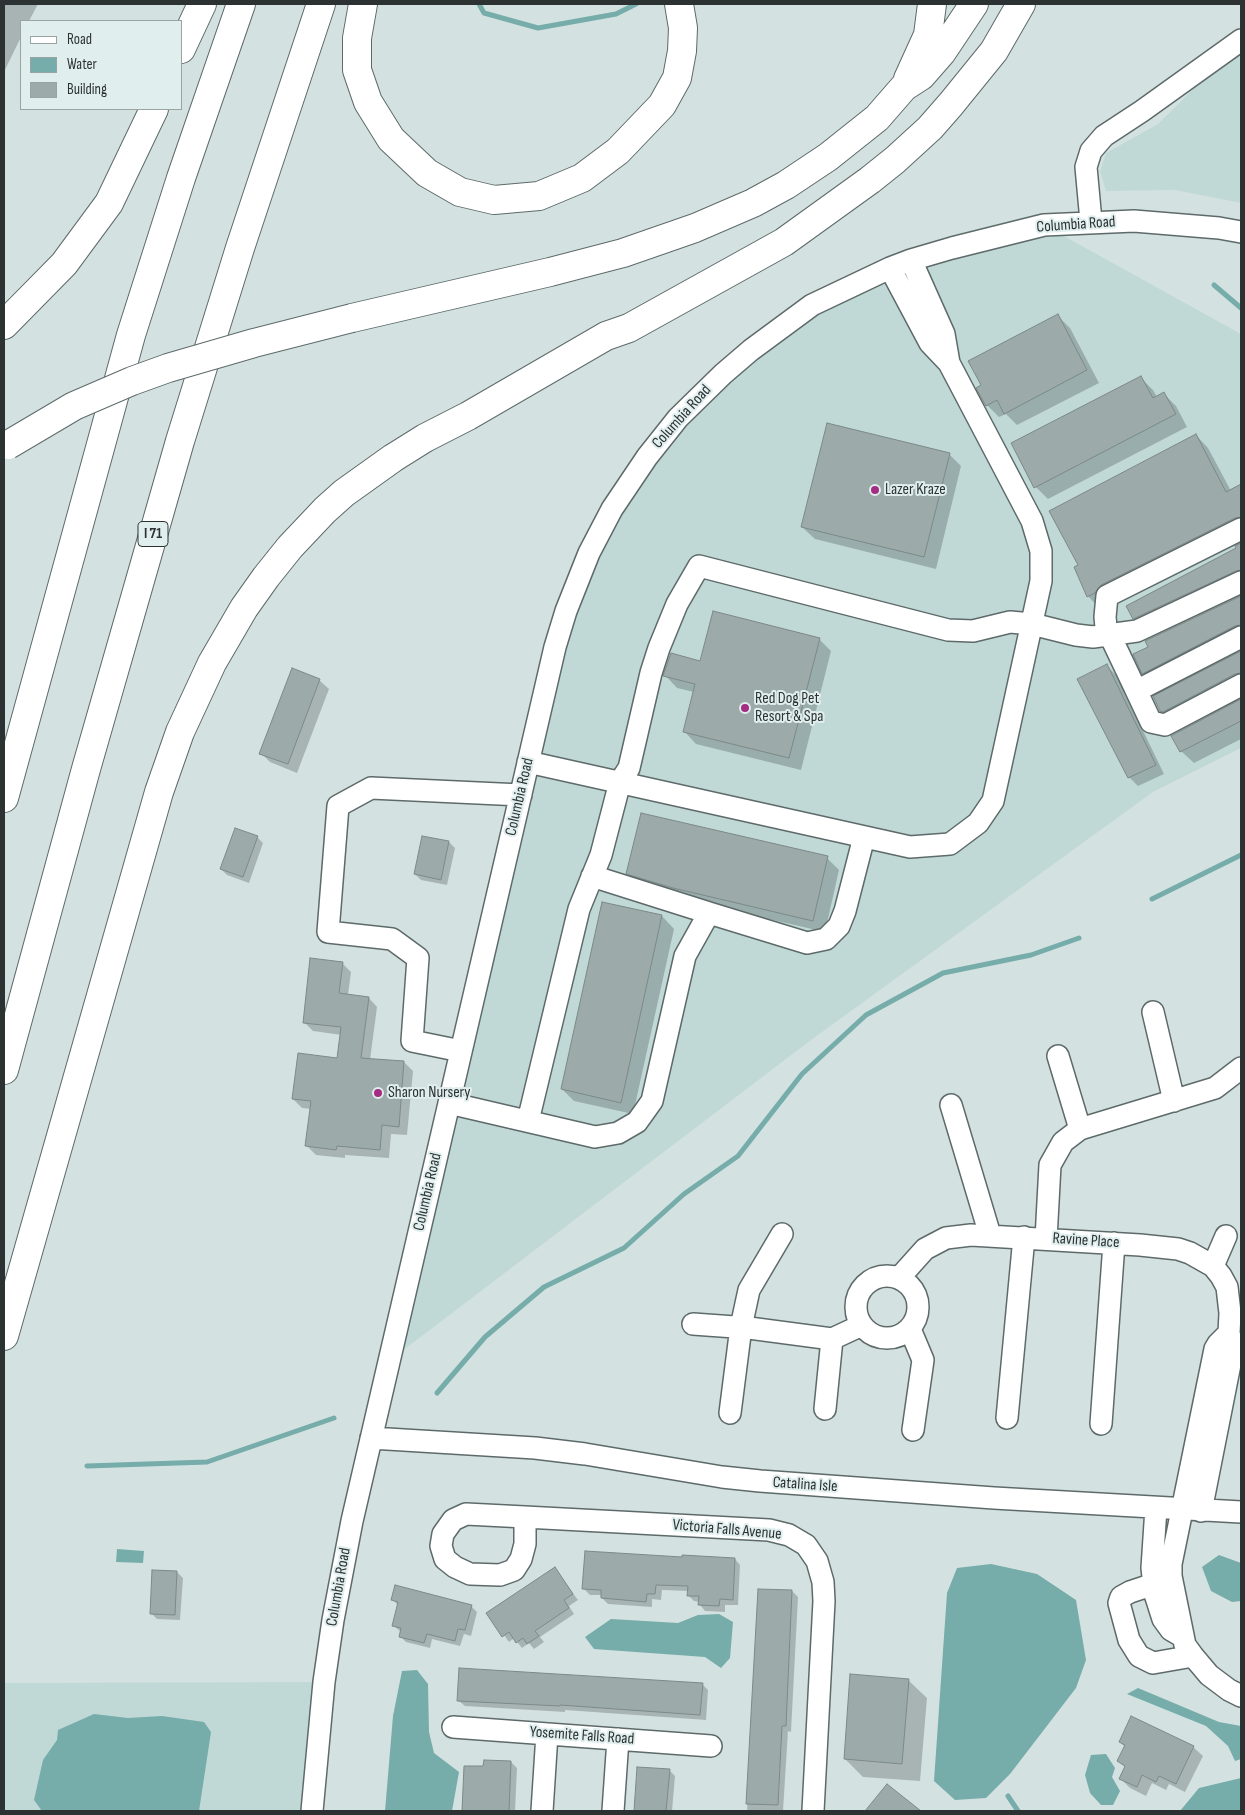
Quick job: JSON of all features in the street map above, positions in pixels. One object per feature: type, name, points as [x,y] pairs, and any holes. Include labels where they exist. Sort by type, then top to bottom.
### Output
[{"type":"highway","points":[[182,47],[202,4]]},
{"type":"highway","points":[[4,798],[131,335],[181,178],[241,4]]},
{"type":"highway","name":"I 71","points":[[4,1070],[86,769],[180,441],[240,248],[321,4]]},
{"type":"highway","points":[[363,4],[356,38],[357,70],[368,102],[391,138],[427,173],[460,192],[494,200],[539,196],[582,178],[618,151],[662,105],[677,78],[682,51],[683,28],[680,4]]},
{"type":"highway","points":[[6,446],[74,406],[168,368],[254,343],[352,318],[559,270],[623,253],[695,228],[753,203],[786,185],[828,157],[877,118],[904,87],[928,35],[932,4]]},
{"type":"highway","points":[[904,87],[922,76],[942,52],[974,4]]},
{"type":"highway","points":[[4,1336],[159,792],[180,732],[208,670],[244,608],[266,577],[290,547],[325,510],[344,493],[393,458],[606,336],[629,328],[784,242],[870,180],[930,128],[951,104],[994,51],[1022,4]]},
{"type":"highway","points":[[4,325],[64,264],[109,203],[154,110]]},
{"type":"street","points":[[1091,221],[1086,167],[1091,152],[1104,136],[1241,40]]},
{"type":"street","name":"Columbia Road","points":[[312,1811],[332,1620],[371,1438],[555,646],[566,611],[589,553],[612,509],[647,457],[678,418],[723,374],[812,305],[890,268],[911,260],[1044,224],[1134,221],[1219,228],[1241,232]]},
{"type":"street","points":[[911,260],[944,334],[948,363]]},
{"type":"street","points":[[528,762],[910,847],[950,844],[978,823],[993,801],[1041,581],[1041,551],[1032,521],[948,363],[930,343],[890,268]]},
{"type":"street","points":[[1241,530],[1107,596],[1104,617],[1106,627],[1111,634],[1151,722],[1165,725],[1241,686]]},
{"type":"street","points":[[528,1121],[579,909],[601,855],[620,782],[629,768],[658,648],[677,604],[699,566],[948,630],[973,630],[1010,622],[1032,624],[1092,637],[1137,631],[1241,582]]},
{"type":"street","points":[[1135,688],[1142,688],[1241,637]]},
{"type":"street","points":[[461,1051],[412,1041],[418,958],[392,939],[328,932],[338,806],[371,788],[521,795]]},
{"type":"street","points":[[592,876],[807,943],[826,939],[839,926],[864,837]]},
{"type":"street","points":[[449,1103],[596,1136],[618,1133],[637,1122],[652,1101],[685,956],[709,913]]},
{"type":"street","points":[[1153,1012],[1174,1101]]},
{"type":"street","points":[[1058,1056],[1080,1129]]},
{"type":"street","points":[[1046,1238],[1050,1165],[1063,1142],[1080,1129],[1215,1088],[1241,1068]]},
{"type":"street","points":[[951,1105],[990,1235]]},
{"type":"street","points":[[730,1413],[741,1327],[749,1290],[782,1234]]},
{"type":"street","name":"Ravine Place","points":[[899,1278],[925,1250],[946,1238],[971,1235],[1046,1238],[1178,1249],[1202,1259],[1221,1276],[1227,1287],[1230,1313],[1229,1333],[1215,1349],[1191,1510],[1171,1564],[1172,1589],[1183,1637]]},
{"type":"street","points":[[1212,1266],[1226,1236]]},
{"type":"street","points":[[1007,1418],[1024,1237]]},
{"type":"street","points":[[1101,1424],[1114,1243]]},
{"type":"street","points":[[882,1276],[899,1278],[914,1291],[918,1301],[915,1321],[910,1329],[895,1338],[884,1338],[874,1335],[862,1325],[858,1318],[856,1307],[858,1296],[863,1287],[872,1280],[882,1276]]},
{"type":"street","points":[[693,1324],[741,1327],[832,1339],[862,1325]]},
{"type":"street","points":[[910,1329],[923,1360],[913,1430]]},
{"type":"street","points":[[826,1409],[832,1339]]},
{"type":"street","name":"Catalina Isle","points":[[371,1438],[535,1448],[584,1454],[722,1477],[760,1481],[1241,1512]]},
{"type":"street","points":[[1156,1508],[1153,1527],[1152,1568],[1155,1594],[1164,1619],[1171,1630],[1183,1637],[1193,1656],[1210,1675],[1229,1690],[1241,1696]]},
{"type":"street","name":"Victoria Falls Avenue","points":[[525,1517],[769,1530],[789,1535],[806,1545],[817,1560],[823,1582],[824,1601],[812,1811]]},
{"type":"street","points":[[1154,1584],[1121,1597],[1119,1603],[1129,1640],[1140,1656],[1152,1663],[1193,1656]]},
{"type":"street","name":"Yosemite Falls Road","points":[[453,1727],[711,1746]]},
{"type":"street","points":[[542,1811],[547,1734]]},
{"type":"street","points":[[613,1811],[618,1739]]},
{"type":"shaded area","points":[[1241,42],[1241,203],[1175,190],[1106,191],[1100,171],[1106,153],[1158,124]]},
{"type":"shaded area","points":[[1044,225],[1241,334],[1241,748],[1153,792],[811,1040],[389,1361],[555,647],[647,457],[812,305]]},
{"type":"shaded area","points":[[324,1682],[312,1811],[4,1811],[4,1683]]},
{"type":"water","points":[[117,1549],[144,1551],[143,1563],[116,1562]]},
{"type":"water","points":[[1219,1555],[1241,1563],[1241,1601],[1232,1602],[1211,1591],[1202,1567]]},
{"type":"water","points":[[991,1564],[1037,1574],[1076,1600],[1086,1660],[1076,1688],[1010,1774],[986,1798],[955,1800],[934,1781],[947,1593],[957,1568]]},
{"type":"water","points":[[719,1614],[733,1622],[730,1658],[721,1668],[705,1657],[594,1649],[585,1637],[611,1619],[678,1623],[698,1615]]},
{"type":"water","points":[[417,1670],[428,1684],[429,1732],[434,1753],[459,1772],[452,1811],[385,1811],[393,1716],[402,1671]]},
{"type":"water","points":[[1138,1688],[1219,1722],[1241,1726],[1241,1759],[1235,1761],[1228,1746],[1206,1726],[1127,1694]]},
{"type":"water","points":[[94,1714],[128,1718],[162,1716],[204,1722],[211,1732],[199,1811],[42,1811],[34,1800],[43,1760],[57,1740],[58,1730]]},
{"type":"water","points":[[1106,1754],[1115,1768],[1112,1777],[1120,1791],[1113,1805],[1101,1805],[1090,1793],[1085,1775],[1091,1755]]},
{"type":"water","points":[[1241,1778],[1241,1811],[1180,1811],[1199,1788]]},
{"type":"building","points":[[1058,314],[1087,370],[1004,414],[997,400],[986,406],[976,388],[981,385],[968,361]]},
{"type":"building","points":[[1141,376],[1153,398],[1164,392],[1176,414],[1034,488],[1011,443]]},
{"type":"building","name":"Lazer Kraze","points":[[827,423],[950,453],[924,557],[801,527]]},
{"type":"building","points":[[1196,434],[1226,492],[1241,484],[1241,517],[1235,518],[1101,585],[1095,593],[1087,597],[1074,567],[1078,565],[1049,511]]},
{"type":"building","points":[[1241,543],[1241,570],[1133,619],[1126,606],[1236,548],[1235,546]]},
{"type":"building","points":[[1241,596],[1241,625],[1235,626],[1142,674],[1133,654],[1148,647],[1145,641]]},
{"type":"building","name":"Red Dog Pet Resort & Spa","points":[[713,611],[820,638],[789,758],[683,732],[695,684],[663,676],[671,653],[700,661]]},
{"type":"building","points":[[1241,651],[1241,673],[1235,674],[1163,712],[1160,711],[1153,696]]},
{"type":"building","points":[[1107,664],[1156,765],[1128,778],[1077,679]]},
{"type":"building","points":[[292,668],[320,679],[288,764],[259,754]]},
{"type":"building","points":[[1241,699],[1241,721],[1180,752],[1171,736]]},
{"type":"building","points":[[641,813],[828,856],[813,921],[673,888],[626,874]]},
{"type":"building","points":[[235,828],[258,836],[243,877],[220,869]]},
{"type":"building","points":[[422,836],[449,841],[441,880],[414,874]]},
{"type":"building","points":[[602,902],[662,915],[621,1103],[561,1089]]},
{"type":"building","points":[[310,958],[343,962],[339,993],[369,997],[361,1058],[404,1061],[399,1127],[382,1125],[380,1150],[337,1146],[336,1150],[305,1146],[311,1101],[292,1099],[298,1053],[337,1058],[341,1027],[303,1023]]},
{"type":"building","points":[[585,1551],[735,1558],[733,1600],[720,1599],[719,1606],[698,1605],[699,1596],[687,1596],[688,1586],[656,1585],[655,1594],[647,1594],[646,1602],[601,1598],[601,1590],[582,1589]]},
{"type":"building","points":[[555,1567],[573,1594],[564,1600],[569,1608],[535,1631],[539,1636],[527,1644],[523,1638],[516,1643],[509,1632],[502,1637],[486,1613]]},
{"type":"building","points":[[152,1570],[177,1571],[175,1615],[150,1614]]},
{"type":"building","points":[[395,1585],[472,1605],[465,1630],[458,1629],[455,1641],[427,1634],[424,1643],[399,1637],[401,1628],[392,1626],[398,1602],[391,1600]]},
{"type":"building","points":[[758,1589],[792,1590],[786,1726],[782,1726],[778,1805],[746,1804]]},
{"type":"building","points":[[459,1668],[703,1683],[700,1715],[560,1705],[457,1701]]},
{"type":"building","points":[[850,1674],[909,1679],[902,1764],[844,1759]]},
{"type":"building","points":[[1131,1716],[1194,1746],[1176,1784],[1159,1776],[1156,1782],[1142,1775],[1137,1787],[1119,1779],[1125,1766],[1117,1761],[1125,1745],[1119,1742]]},
{"type":"building","points":[[484,1760],[511,1761],[509,1811],[462,1811],[464,1766],[483,1766]]},
{"type":"building","points":[[637,1767],[670,1769],[666,1811],[634,1811]]},
{"type":"building","points":[[887,1784],[921,1811],[865,1811]]},
{"type":"waterway","points":[[479,4],[484,13],[538,28],[616,14],[636,4]]},
{"type":"waterway","points":[[1214,285],[1241,308]]},
{"type":"waterway","points":[[1152,899],[1241,855]]},
{"type":"waterway","points":[[437,1393],[485,1337],[544,1287],[624,1248],[684,1194],[738,1156],[802,1074],[866,1015],[943,973],[1031,955],[1079,938]]},
{"type":"waterway","points":[[87,1466],[207,1462],[334,1418]]},
{"type":"waterway","points":[[1008,1796],[1018,1811]]},
{"type":"place","name":"Lazer Kraze","points":[[875,490]]},
{"type":"place","name":"Red Dog Pet Resort & Spa","points":[[745,708]]},
{"type":"place","name":"Sharon Nursery","points":[[378,1093]]}]
